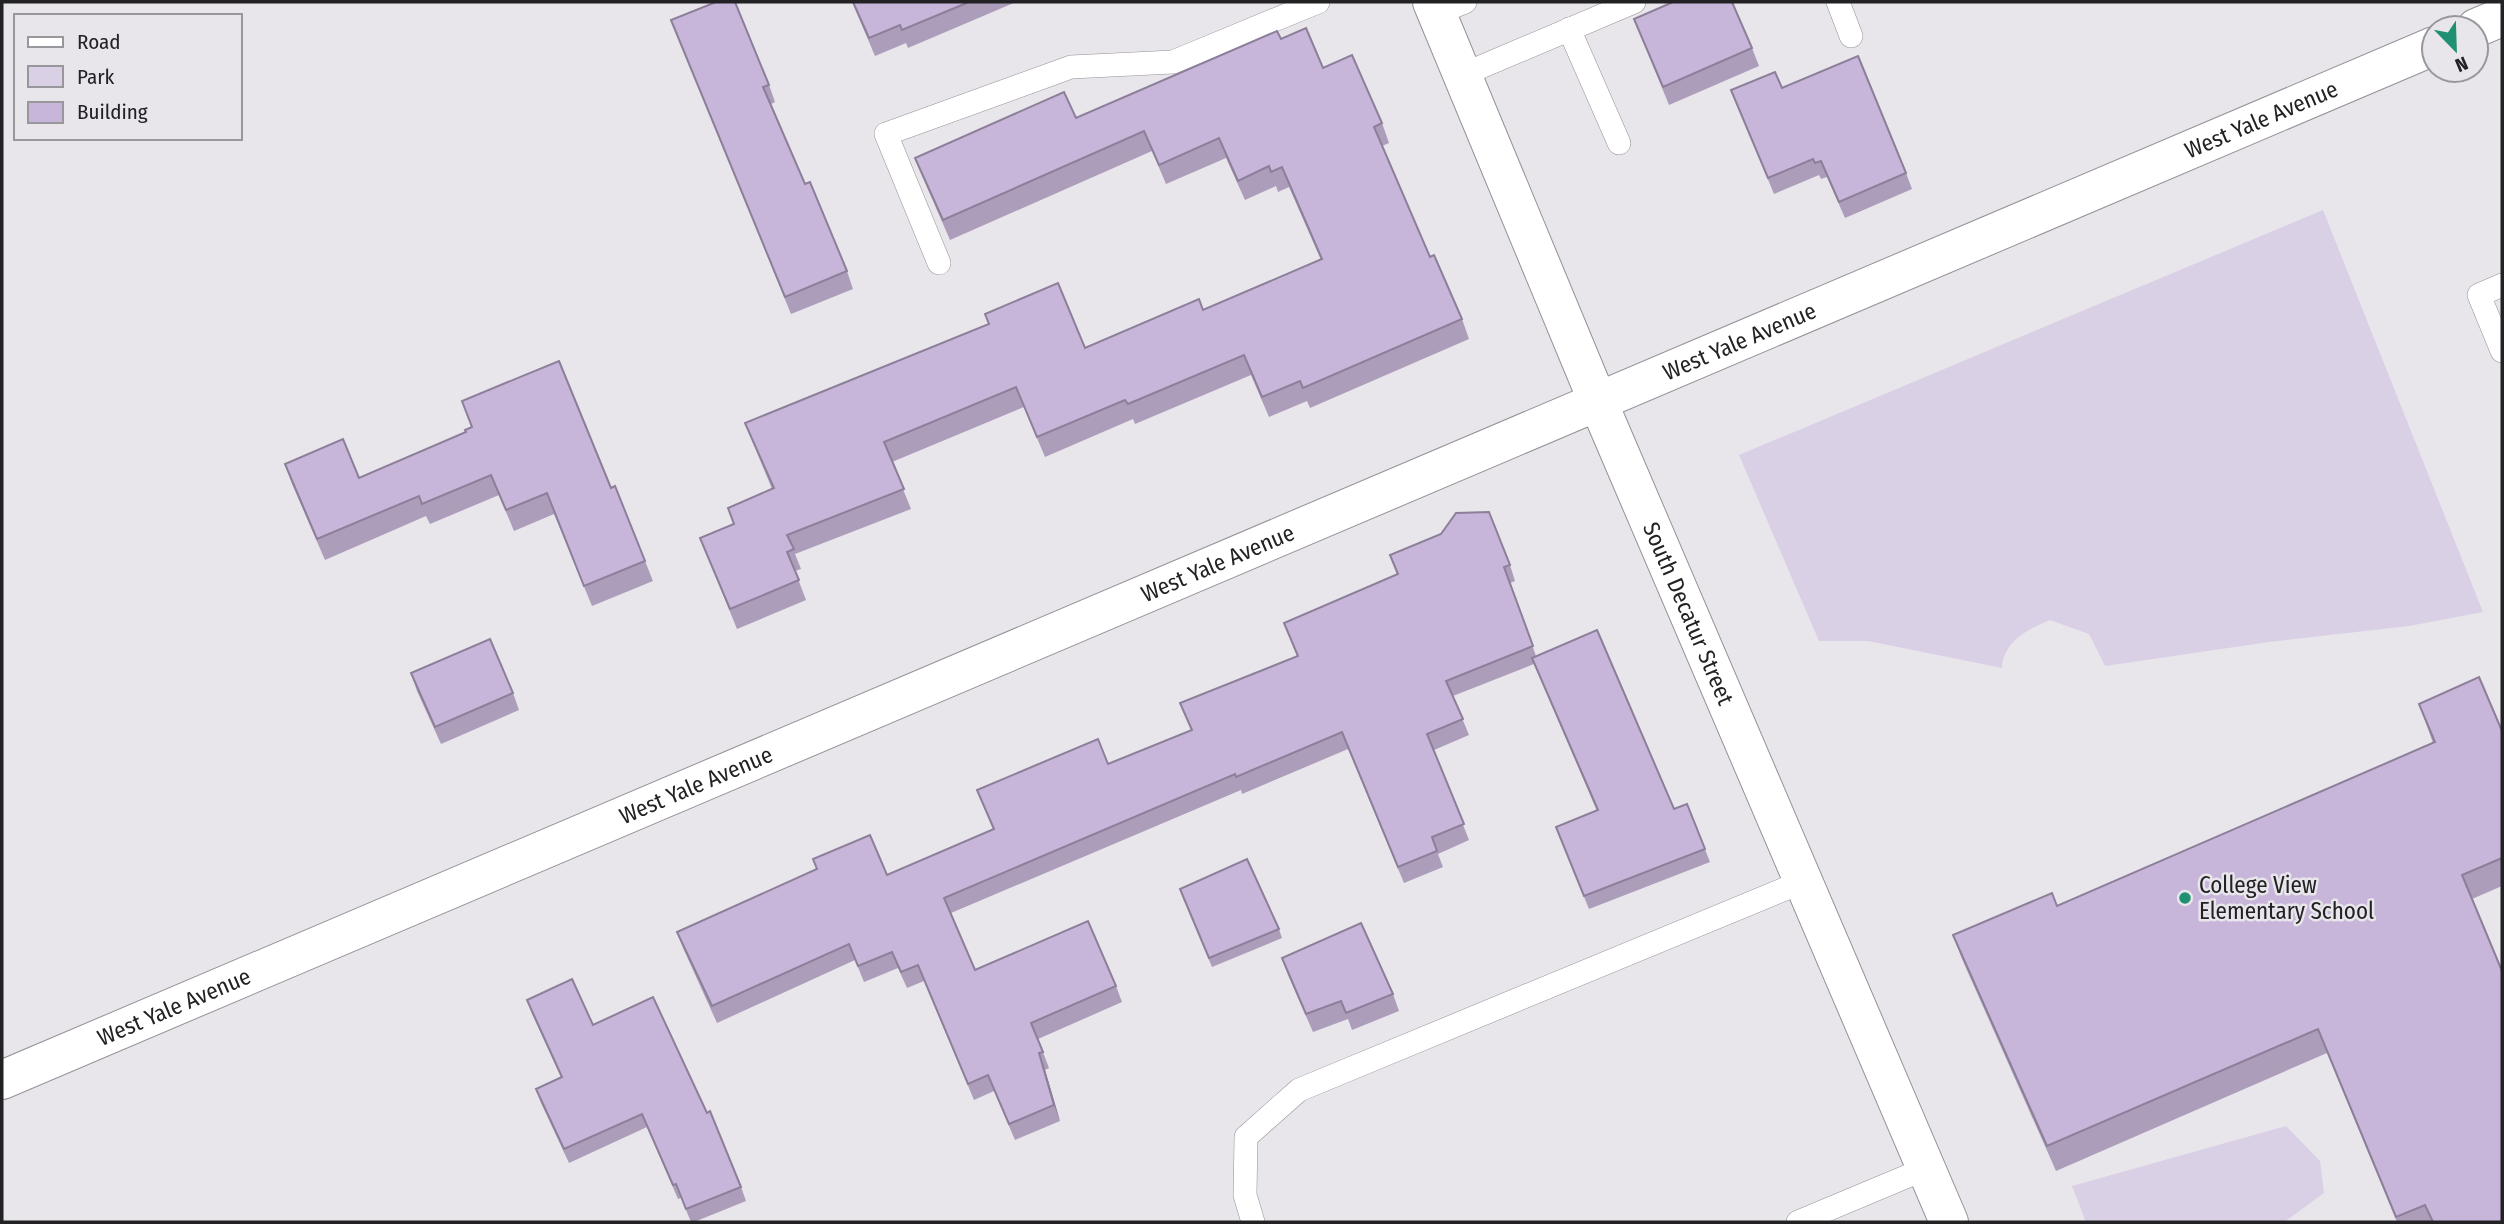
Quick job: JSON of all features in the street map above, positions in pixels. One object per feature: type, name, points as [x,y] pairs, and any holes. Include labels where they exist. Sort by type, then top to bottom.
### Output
[{"type":"street","name":"South Decatur Street","points":[[1445,6],[1462,75],[1598,402],[1949,1222]]},
{"type":"street","name":"West Yale Avenue","points":[[2,1080],[2420,52]]},
{"type":"lane","points":[[939,263],[886,134],[1071,67],[1173,62],[1318,2]]},
{"type":"lane","points":[[1462,75],[1634,2]]},
{"type":"lane","points":[[1838,2],[1852,36]]},
{"type":"lane","points":[[1569,29],[1619,143]]},
{"type":"lane","points":[[2502,285],[2479,295],[2502,351]]},
{"type":"lane","points":[[1253,1222],[1245,1195],[1246,1137],[1299,1090],[1804,881]]},
{"type":"lane","points":[[1798,1222],[1927,1168]]},
{"type":"green space","points":[[2323,210],[2483,612],[2409,626],[2269,642],[2105,666],[2089,634],[2050,620],[2025,632],[2012,644],[2003,659],[2002,668],[1868,641],[1819,641],[1739,455]]},
{"type":"green space","points":[[2286,1126],[2320,1161],[2324,1193],[2282,1222],[2086,1222],[2072,1186]]},
{"type":"building","points":[[716,2],[735,2],[769,85],[763,87],[805,184],[810,182],[847,271],[785,297],[671,20]]},
{"type":"building","points":[[853,2],[969,2],[902,30],[900,25],[869,38]]},
{"type":"building","points":[[1673,2],[1732,2],[1752,48],[1663,87],[1634,19]]},
{"type":"building","points":[[1306,28],[1323,68],[1352,55],[1382,123],[1374,127],[1430,257],[1434,255],[1462,319],[1303,388],[1300,381],[1262,397],[1244,355],[1128,404],[1125,400],[1037,437],[1016,387],[884,442],[904,489],[787,535],[794,549],[787,552],[799,580],[730,609],[700,538],[734,524],[728,508],[774,488],[745,423],[989,324],[985,314],[1058,283],[1085,348],[1199,299],[1203,310],[1322,259],[1282,167],[1271,172],[1269,166],[1238,181],[1219,138],[1159,165],[1144,131],[943,220],[915,158],[1064,92],[1076,118],[1277,31],[1281,39]]},
{"type":"building","points":[[1858,56],[1906,173],[1839,202],[1821,161],[1815,163],[1813,159],[1768,178],[1731,90],[1775,72],[1782,88]]},
{"type":"building","points":[[559,361],[611,488],[615,486],[645,561],[584,586],[547,493],[506,510],[491,475],[422,504],[419,496],[317,539],[285,464],[343,439],[359,478],[466,432],[465,430],[472,427],[462,401]]},
{"type":"building","points":[[1489,512],[1510,565],[1504,567],[1533,646],[1446,681],[1463,719],[1427,734],[1464,824],[1432,837],[1437,851],[1398,867],[1342,732],[1236,777],[1235,774],[944,898],[975,970],[1088,921],[1116,986],[1031,1023],[1043,1052],[1039,1053],[1054,1105],[1009,1124],[988,1075],[968,1084],[918,965],[901,972],[892,952],[858,966],[849,944],[712,1006],[677,932],[817,869],[813,859],[870,835],[887,875],[994,829],[977,790],[1098,739],[1108,764],[1192,730],[1180,703],[1298,656],[1284,623],[1398,574],[1390,555],[1441,534],[1456,513]]},
{"type":"building","points":[[1597,630],[1674,809],[1687,804],[1705,849],[1584,896],[1556,827],[1598,810],[1532,658]]},
{"type":"building","points":[[490,639],[513,693],[435,727],[411,673]]},
{"type":"building","points":[[2479,677],[2502,731],[2502,858],[2462,875],[2502,971],[2502,1222],[2433,1222],[2425,1205],[2396,1217],[2318,1029],[2047,1146],[1953,935],[2052,893],[2057,906],[2435,742],[2419,704]]},
{"type":"building","points":[[1247,859],[1279,929],[1209,958],[1180,889]]},
{"type":"building","points":[[1361,923],[1393,994],[1346,1013],[1341,1001],[1306,1014],[1282,958]]},
{"type":"building","points":[[572,979],[593,1025],[653,997],[707,1113],[710,1111],[741,1187],[686,1209],[642,1114],[564,1149],[536,1089],[562,1077],[527,1000]]},
{"type":"place","name":"College View Elementary School","points":[[2185,898]]}]
